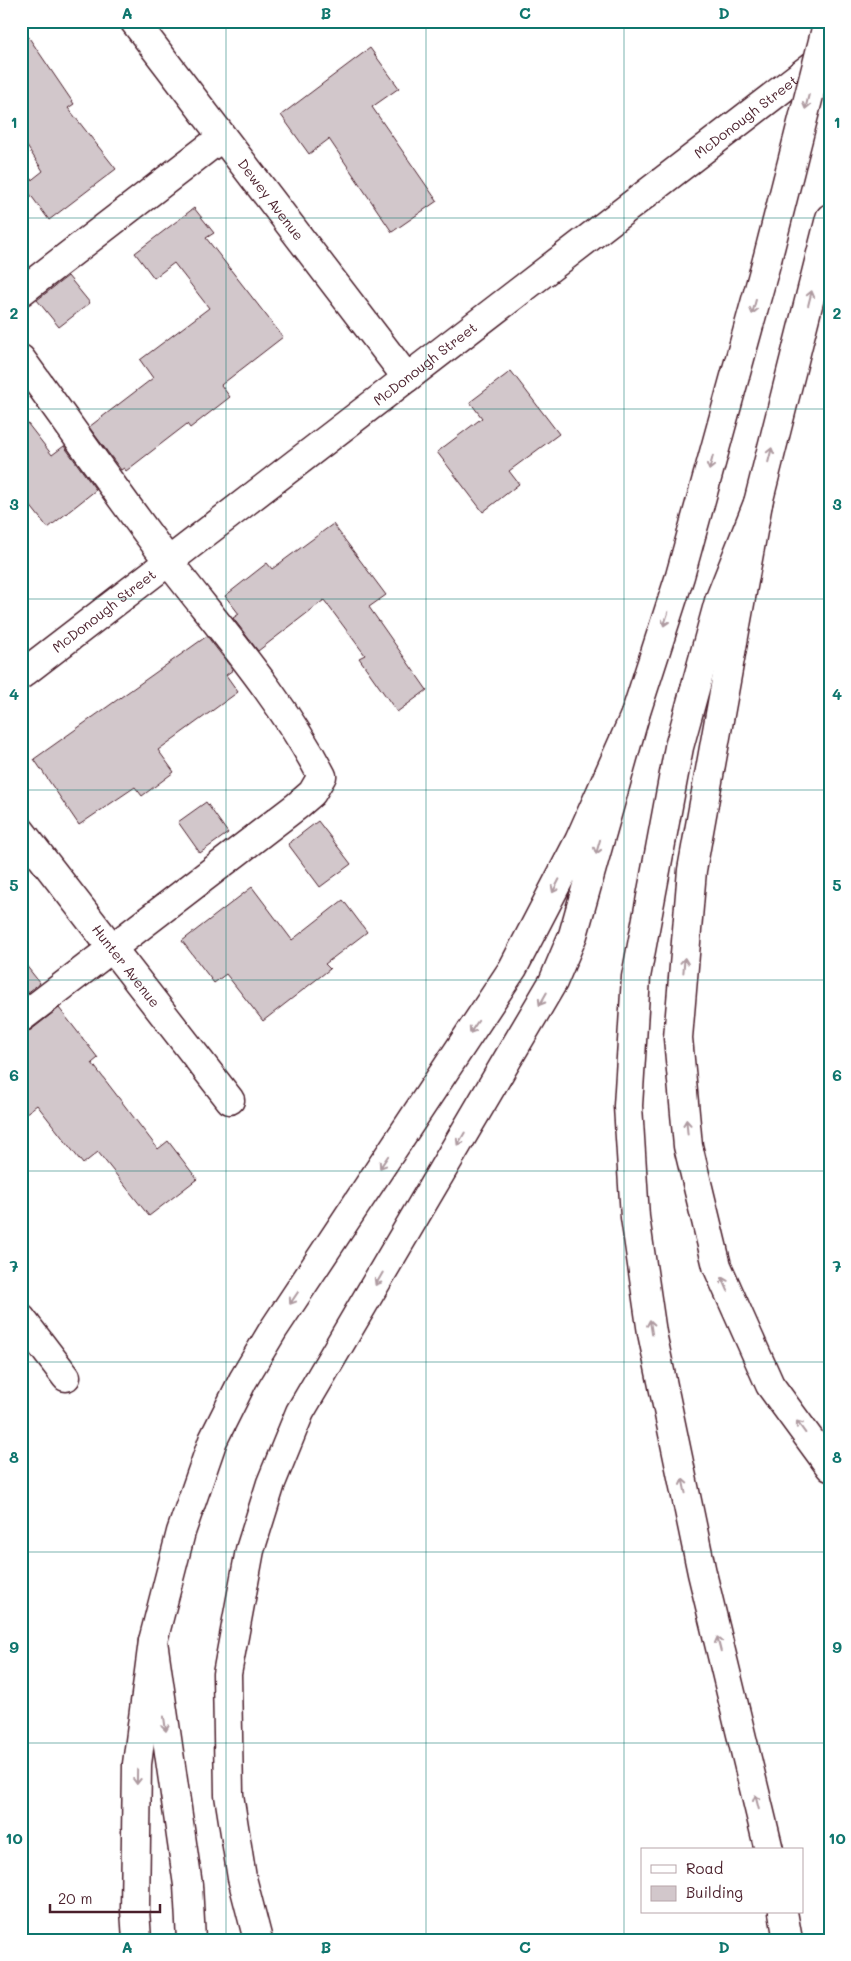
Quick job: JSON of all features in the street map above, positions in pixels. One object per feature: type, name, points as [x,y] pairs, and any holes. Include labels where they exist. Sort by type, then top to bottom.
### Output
[{"type":"main road","name":"Dewey Avenue","points":[[134,21],[407,378]]},
{"type":"main road","points":[[258,1940],[242,1878],[229,1794],[227,1674],[250,1550],[271,1483],[300,1412],[553,982],[573,935],[635,716],[683,567],[767,260],[828,21]]},
{"type":"main road","name":"McDonough Street","points":[[21,675],[830,52]]},
{"type":"main road","points":[[21,292],[222,137]]},
{"type":"main road","points":[[830,218],[758,503],[692,870],[678,1038],[688,1146],[717,1266],[770,1385],[830,1466]]},
{"type":"main road","points":[[21,359],[168,561],[239,650],[303,740],[322,776],[307,798],[21,1018]]},
{"type":"main road","points":[[758,503],[719,600],[679,747],[636,977],[628,1106],[635,1217],[652,1333],[702,1573],[769,1848]]},
{"type":"main road","points":[[137,1940],[135,1910],[137,1764],[154,1641],[181,1532],[213,1440],[243,1380],[273,1330],[513,968],[579,842],[635,716]]},
{"type":"main road","name":"Hunter Avenue","points":[[21,832],[230,1100]]},
{"type":"main road","points":[[21,1318],[66,1378]]},
{"type":"main road","points":[[154,1641],[188,1885],[192,1940]]},
{"type":"main road","points":[[783,1914],[788,1940]]},
{"type":"building","points":[[21,26],[74,104],[68,108],[116,169],[49,220],[24,186],[43,171],[21,137]]},
{"type":"building","points":[[370,48],[399,88],[372,107],[437,201],[392,232],[329,139],[309,154],[281,115]]},
{"type":"building","points":[[194,208],[214,233],[206,238],[283,337],[221,385],[230,397],[190,428],[187,424],[126,471],[124,468],[121,470],[89,427],[153,378],[140,360],[209,308],[174,263],[154,278],[135,253]]},
{"type":"building","points":[[68,276],[90,303],[59,327],[37,300]]},
{"type":"building","points":[[511,371],[559,434],[509,471],[519,484],[483,512],[437,452],[482,418],[470,402]]},
{"type":"building","points":[[21,415],[52,455],[64,446],[96,490],[48,528],[21,494]]},
{"type":"building","points":[[333,524],[386,595],[369,607],[427,690],[397,712],[359,658],[365,655],[324,600],[258,651],[233,618],[239,614],[225,596],[267,563],[272,569]]},
{"type":"building","points":[[207,636],[233,670],[226,675],[238,692],[158,750],[174,772],[142,796],[135,787],[79,825],[34,759]]},
{"type":"building","points":[[206,802],[228,833],[200,853],[178,822]]},
{"type":"building","points":[[318,821],[351,864],[320,887],[288,844]]},
{"type":"building","points":[[252,887],[292,940],[343,900],[367,932],[325,964],[330,969],[263,1021],[226,974],[214,983],[182,941]]},
{"type":"building","points":[[21,959],[40,983],[21,998]]},
{"type":"building","points":[[59,1008],[98,1058],[92,1063],[158,1149],[168,1141],[197,1179],[149,1216],[98,1152],[83,1164],[37,1105],[21,1117],[21,1033],[31,1030]]}]
